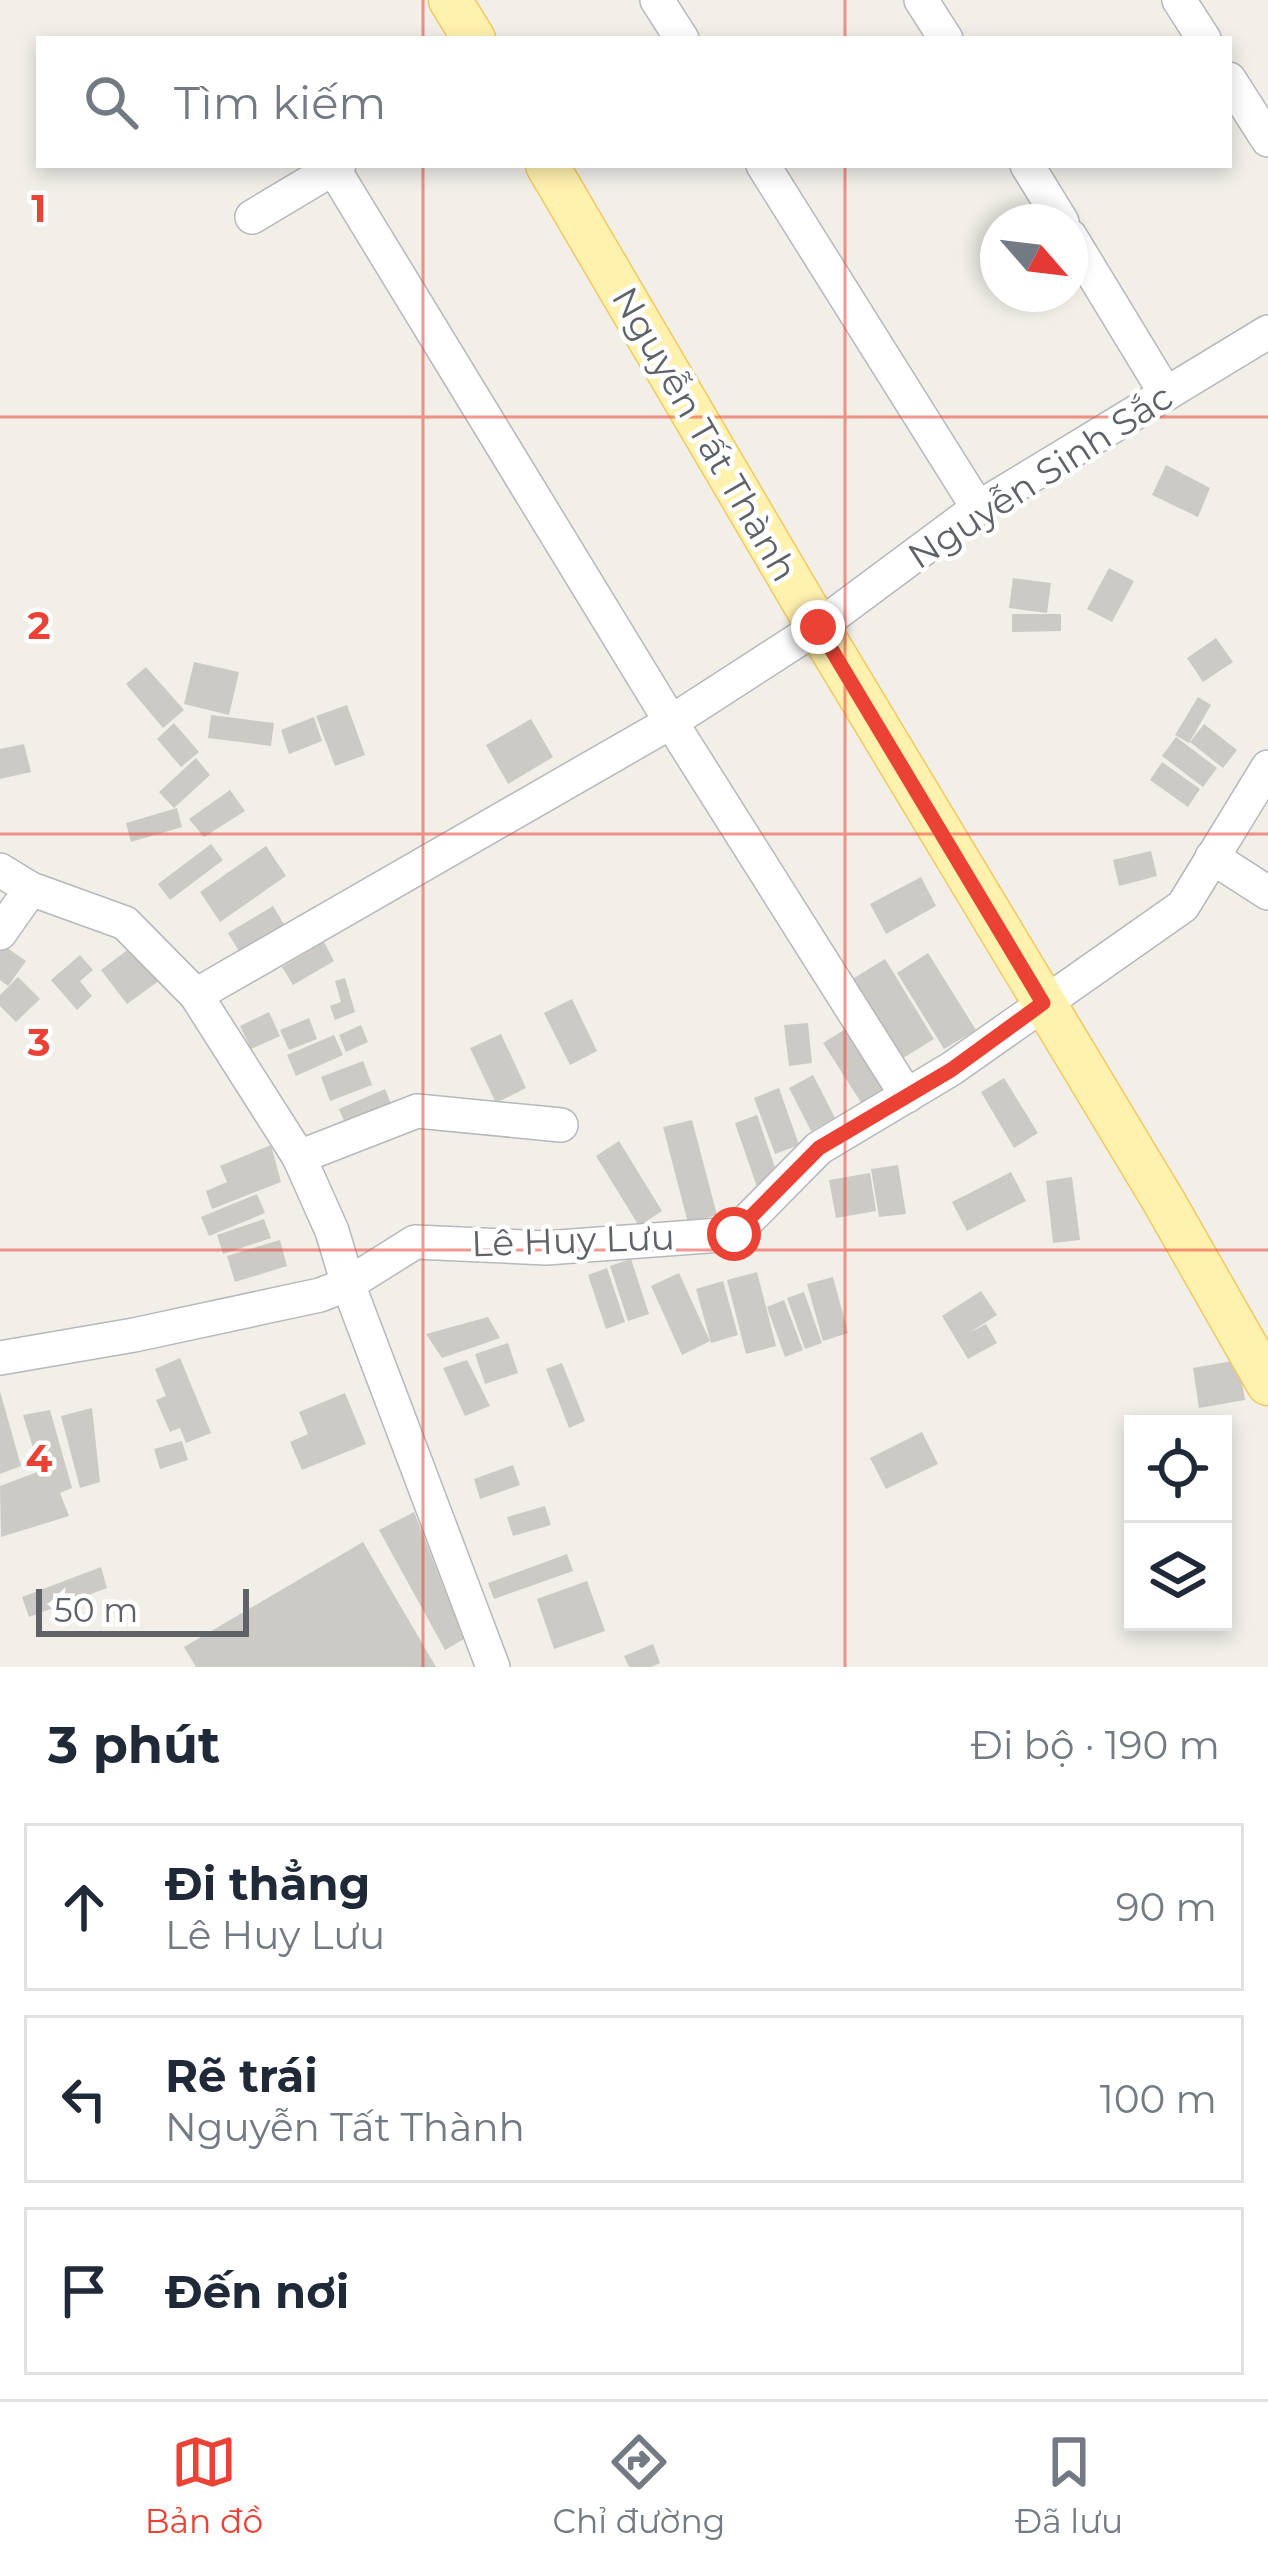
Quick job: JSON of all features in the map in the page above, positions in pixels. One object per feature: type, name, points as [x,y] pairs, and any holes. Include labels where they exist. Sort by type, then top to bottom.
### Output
[{"type":"main road","points":[[450,0],[472,36]]},
{"type":"main road","name":"Nguyễn Tất Thành","points":[[549,168],[818,627],[1163,1199],[1268,1384]]},
{"type":"street","points":[[657,0],[680,36]]},
{"type":"street","points":[[921,0],[944,36]]},
{"type":"street","points":[[1179,0],[1202,36]]},
{"type":"street","points":[[1232,84],[1268,140]]},
{"type":"street","points":[[252,217],[334,168]]},
{"type":"street","points":[[337,168],[671,722],[907,1096]]},
{"type":"street","points":[[765,168],[978,508]]},
{"type":"street","points":[[1029,168],[1051,204]]},
{"type":"street","points":[[1088,266],[1166,394]]},
{"type":"street","name":"Nguyễn Sinh Sắc","points":[[196,995],[671,722],[818,627],[978,508],[1268,332]]},
{"type":"street","name":"Lê Huy Lưu","points":[[0,1358],[134,1336],[320,1295],[348,1284],[415,1242],[546,1248],[734,1234],[819,1148],[951,1070],[1183,906],[1268,767]]},
{"type":"street","points":[[1212,857],[1268,893]]},
{"type":"street","points":[[0,870],[31,890],[125,922],[196,995],[299,1157],[332,1231],[493,1667]]},
{"type":"street","points":[[0,933],[31,890]]},
{"type":"street","points":[[299,1157],[417,1111],[561,1125]]},
{"type":"building","points":[[1166,465],[1210,488],[1198,517],[1152,495]]},
{"type":"building","points":[[1109,568],[1134,581],[1112,622],[1087,609]]},
{"type":"building","points":[[1013,578],[1051,583],[1047,613],[1009,608]]},
{"type":"building","points":[[1012,614],[1061,614],[1061,631],[1012,632]]},
{"type":"building","points":[[1216,638],[1233,662],[1203,682],[1187,658]]},
{"type":"building","points":[[194,662],[239,672],[229,715],[184,704]]},
{"type":"building","points":[[146,667],[184,710],[163,728],[126,684]]},
{"type":"building","points":[[1198,697],[1211,705],[1189,743],[1175,735]]},
{"type":"building","points":[[347,705],[365,755],[335,766],[316,716]]},
{"type":"building","points":[[211,715],[274,723],[271,746],[208,738]]},
{"type":"building","points":[[314,717],[322,741],[289,754],[281,730]]},
{"type":"building","points":[[531,719],[553,757],[508,784],[486,745]]},
{"type":"building","points":[[174,723],[199,752],[181,767],[157,739]]},
{"type":"building","points":[[1204,724],[1237,750],[1223,768],[1190,742]]},
{"type":"building","points":[[1176,737],[1217,768],[1203,787],[1162,756]]},
{"type":"building","points":[[24,744],[31,772],[0,779],[0,749]]},
{"type":"building","points":[[196,758],[210,775],[174,808],[159,792]]},
{"type":"building","points":[[1162,762],[1200,789],[1188,807],[1150,780]]},
{"type":"building","points":[[230,790],[245,811],[204,837],[189,819]]},
{"type":"building","points":[[177,808],[182,827],[131,842],[126,823]]},
{"type":"building","points":[[211,844],[223,860],[170,900],[158,884]]},
{"type":"building","points":[[266,846],[286,876],[220,922],[200,892]]},
{"type":"building","points":[[1151,851],[1157,876],[1119,886],[1113,860]]},
{"type":"building","points":[[921,877],[936,906],[886,934],[870,904]]},
{"type":"building","points":[[273,906],[285,926],[240,953],[228,933]]},
{"type":"building","points":[[324,942],[334,961],[293,985],[282,967]]},
{"type":"building","points":[[0,943],[26,961],[8,986],[0,980]]},
{"type":"building","points":[[134,945],[160,980],[127,1004],[101,970]]},
{"type":"building","points":[[928,953],[976,1030],[944,1049],[897,973]]},
{"type":"building","points":[[80,955],[93,970],[80,981],[92,996],[77,1010],[51,980]]},
{"type":"building","points":[[885,959],[934,1039],[895,1063],[846,983]]},
{"type":"building","points":[[18,977],[40,999],[16,1022],[0,1006],[0,995]]},
{"type":"building","points":[[345,978],[355,1012],[335,1020],[330,1006],[341,1002],[335,981]]},
{"type":"building","points":[[572,999],[597,1051],[570,1065],[544,1013]]},
{"type":"building","points":[[269,1012],[280,1036],[251,1049],[240,1026]]},
{"type":"building","points":[[309,1018],[317,1039],[289,1050],[280,1030]]},
{"type":"building","points":[[808,1023],[812,1063],[789,1066],[784,1025]]},
{"type":"building","points":[[361,1025],[368,1042],[346,1052],[339,1035]]},
{"type":"building","points":[[847,1028],[886,1088],[862,1104],[823,1043]]},
{"type":"building","points":[[501,1034],[526,1088],[496,1103],[470,1048]]},
{"type":"building","points":[[334,1035],[343,1055],[296,1076],[287,1055]]},
{"type":"building","points":[[363,1061],[372,1085],[330,1101],[321,1077]]},
{"type":"building","points":[[813,1075],[835,1118],[811,1131],[789,1088]]},
{"type":"building","points":[[1004,1078],[1038,1133],[1014,1148],[981,1092]]},
{"type":"building","points":[[779,1088],[799,1145],[775,1154],[754,1098]]},
{"type":"building","points":[[385,1089],[395,1113],[349,1133],[339,1109]]},
{"type":"building","points":[[757,1115],[779,1179],[757,1187],[735,1123]]},
{"type":"building","points":[[692,1120],[717,1215],[688,1223],[663,1127]]},
{"type":"building","points":[[619,1141],[662,1211],[639,1226],[596,1156]]},
{"type":"building","points":[[271,1145],[281,1182],[212,1209],[206,1191],[227,1182],[220,1166]]},
{"type":"building","points":[[898,1165],[906,1214],[879,1217],[871,1169]]},
{"type":"building","points":[[1011,1172],[1026,1201],[967,1231],[952,1202]]},
{"type":"building","points":[[870,1173],[876,1211],[836,1218],[829,1180]]},
{"type":"building","points":[[1072,1177],[1080,1240],[1053,1243],[1046,1181]]},
{"type":"building","points":[[257,1194],[265,1213],[209,1236],[201,1217]]},
{"type":"building","points":[[264,1219],[271,1238],[223,1254],[217,1235]]},
{"type":"building","points":[[280,1240],[287,1266],[235,1282],[227,1256]]},
{"type":"building","points":[[631,1259],[649,1314],[628,1321],[610,1266]]},
{"type":"building","points":[[607,1268],[625,1322],[606,1329],[588,1275]]},
{"type":"building","points":[[757,1272],[776,1346],[746,1354],[727,1280]]},
{"type":"building","points":[[679,1273],[710,1341],[682,1355],[651,1286]]},
{"type":"building","points":[[833,1277],[848,1333],[823,1341],[807,1284]]},
{"type":"building","points":[[723,1281],[738,1335],[711,1343],[696,1289]]},
{"type":"building","points":[[981,1291],[997,1315],[969,1333],[986,1324],[997,1343],[968,1359],[942,1316]]},
{"type":"building","points":[[804,1292],[822,1343],[805,1349],[787,1298]]},
{"type":"building","points":[[784,1300],[803,1350],[785,1357],[767,1307]]},
{"type":"building","points":[[488,1317],[500,1338],[442,1358],[426,1334]]},
{"type":"building","points":[[508,1343],[518,1373],[485,1384],[475,1354]]},
{"type":"building","points":[[180,1358],[211,1433],[186,1443],[180,1428],[170,1432],[156,1400],[166,1396],[155,1369]]},
{"type":"building","points":[[467,1360],[490,1406],[465,1416],[443,1368]]},
{"type":"building","points":[[1238,1360],[1245,1400],[1199,1408],[1193,1368]]},
{"type":"building","points":[[562,1363],[585,1421],[569,1428],[546,1369]]},
{"type":"building","points":[[0,1391],[21,1466],[0,1474]]},
{"type":"building","points":[[345,1393],[366,1444],[302,1470],[290,1442],[308,1434],[299,1412]]},
{"type":"building","points":[[92,1408],[100,1482],[80,1488],[61,1416]]},
{"type":"building","points":[[50,1410],[72,1488],[60,1493],[69,1516],[1,1537],[0,1486],[40,1471],[23,1415]]},
{"type":"building","points":[[922,1432],[938,1464],[886,1489],[870,1458]]},
{"type":"building","points":[[182,1441],[188,1460],[160,1469],[154,1449]]},
{"type":"building","points":[[513,1465],[520,1485],[480,1499],[474,1479]]},
{"type":"building","points":[[545,1506],[551,1525],[513,1536],[507,1517]]},
{"type":"building","points":[[414,1512],[464,1639],[445,1650],[379,1530]]},
{"type":"building","points":[[363,1542],[436,1667],[196,1667],[184,1647]]},
{"type":"building","points":[[567,1554],[573,1571],[494,1599],[488,1583]]},
{"type":"building","points":[[101,1567],[107,1588],[29,1617],[22,1597]]},
{"type":"building","points":[[587,1581],[605,1631],[554,1649],[537,1599]]},
{"type":"building","points":[[653,1644],[660,1663],[629,1667],[624,1656]]},
{"type":"route","points":[[734,1234],[819,1148],[951,1070],[1043,1003],[818,627]]}]
